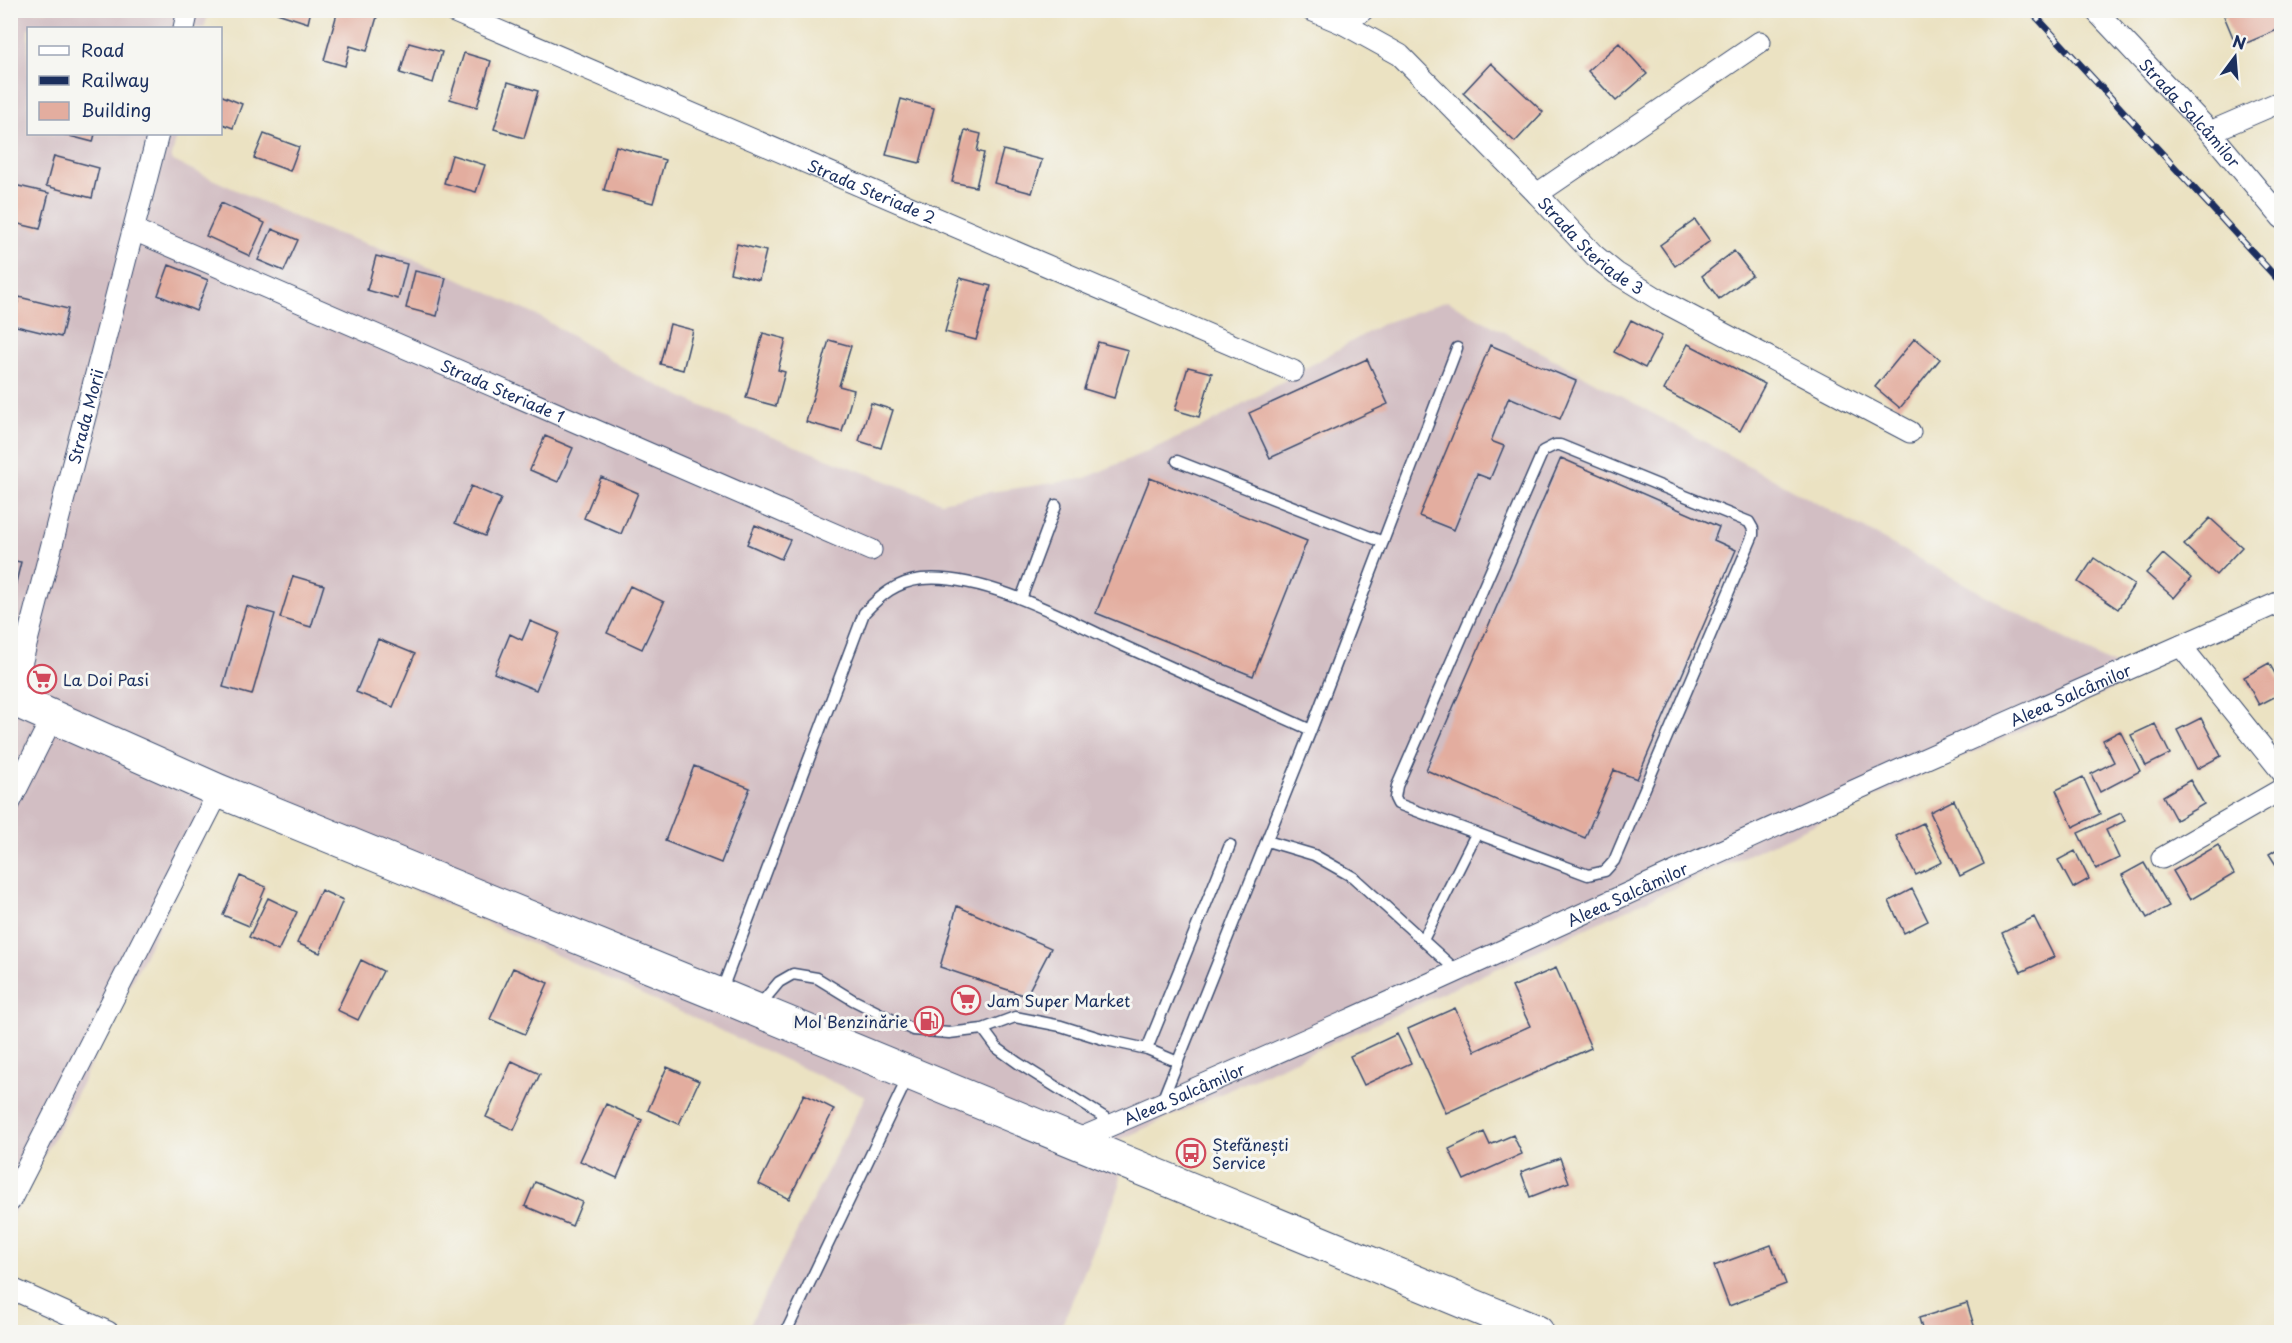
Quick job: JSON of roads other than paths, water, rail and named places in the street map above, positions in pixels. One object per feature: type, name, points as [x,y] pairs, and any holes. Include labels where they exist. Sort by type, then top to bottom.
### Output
[{"type":"main road","points":[[11,698],[219,791],[1537,1332]]},
{"type":"street","points":[[184,27],[188,10]]},
{"type":"street","name":"Strada Steriade 2","points":[[450,10],[1293,371]]},
{"type":"street","name":"Strada Steriade 3","points":[[1311,10],[1344,24],[1400,55],[1594,255],[1616,273],[1658,299],[1910,432]]},
{"type":"street","points":[[1344,24],[1363,10]]},
{"type":"street","name":"Strada Salcâmilor","points":[[2095,10],[2210,132],[2282,218]]},
{"type":"street","points":[[1537,194],[1760,42]]},
{"type":"street","points":[[2210,132],[2282,101]]},
{"type":"street","name":"Strada Morii","points":[[11,698],[158,135]]},
{"type":"street","name":"Strada Steriade 1","points":[[134,230],[871,550]]},
{"type":"street","name":"Aleea Salcâmilor","points":[[1074,1141],[1458,972],[1910,766],[2282,602]]},
{"type":"street","points":[[2181,646],[2282,772]]},
{"type":"street","points":[[10,802],[52,718]]},
{"type":"street","points":[[2162,858],[2282,789]]},
{"type":"street","points":[[10,1201],[219,791]]},
{"type":"street","points":[[10,1288],[108,1332]]},
{"type":"lane","points":[[1161,1104],[1311,730],[1457,348]]},
{"type":"lane","points":[[1560,445],[1749,522],[1753,535],[1614,861],[1605,871],[1588,875],[1476,834],[1398,804],[1395,798],[1397,786],[1543,451],[1560,445]]},
{"type":"lane","points":[[1177,461],[1383,542]]},
{"type":"lane","points":[[1021,599],[1056,505]]},
{"type":"lane","points":[[720,995],[864,613],[880,596],[898,584],[922,579],[966,582],[1021,599],[1311,730]]},
{"type":"lane","points":[[1423,940],[1476,834]]},
{"type":"lane","points":[[1267,841],[1314,855],[1353,877],[1458,972]]},
{"type":"lane","points":[[1148,1049],[1230,845]]},
{"type":"lane","points":[[756,1010],[779,982],[793,974],[817,978],[852,1000],[914,1030],[949,1033],[983,1029],[1014,1017],[1061,1026],[1106,1040],[1148,1049],[1178,1062]]},
{"type":"lane","points":[[983,1029],[997,1048],[1114,1124]]},
{"type":"lane","points":[[786,1332],[910,1073]]},
{"type":"railway","points":[[2030,10],[2282,284]]},
{"type":"place","name":"La Doi Pasi","points":[[42,679]]},
{"type":"place","name":"Jam Super Market","points":[[966,1000]]},
{"type":"place","name":"Mol Benzinărie","points":[[929,1021]]},
{"type":"place","name":"Ștefănești Service","points":[[1191,1153]]}]
